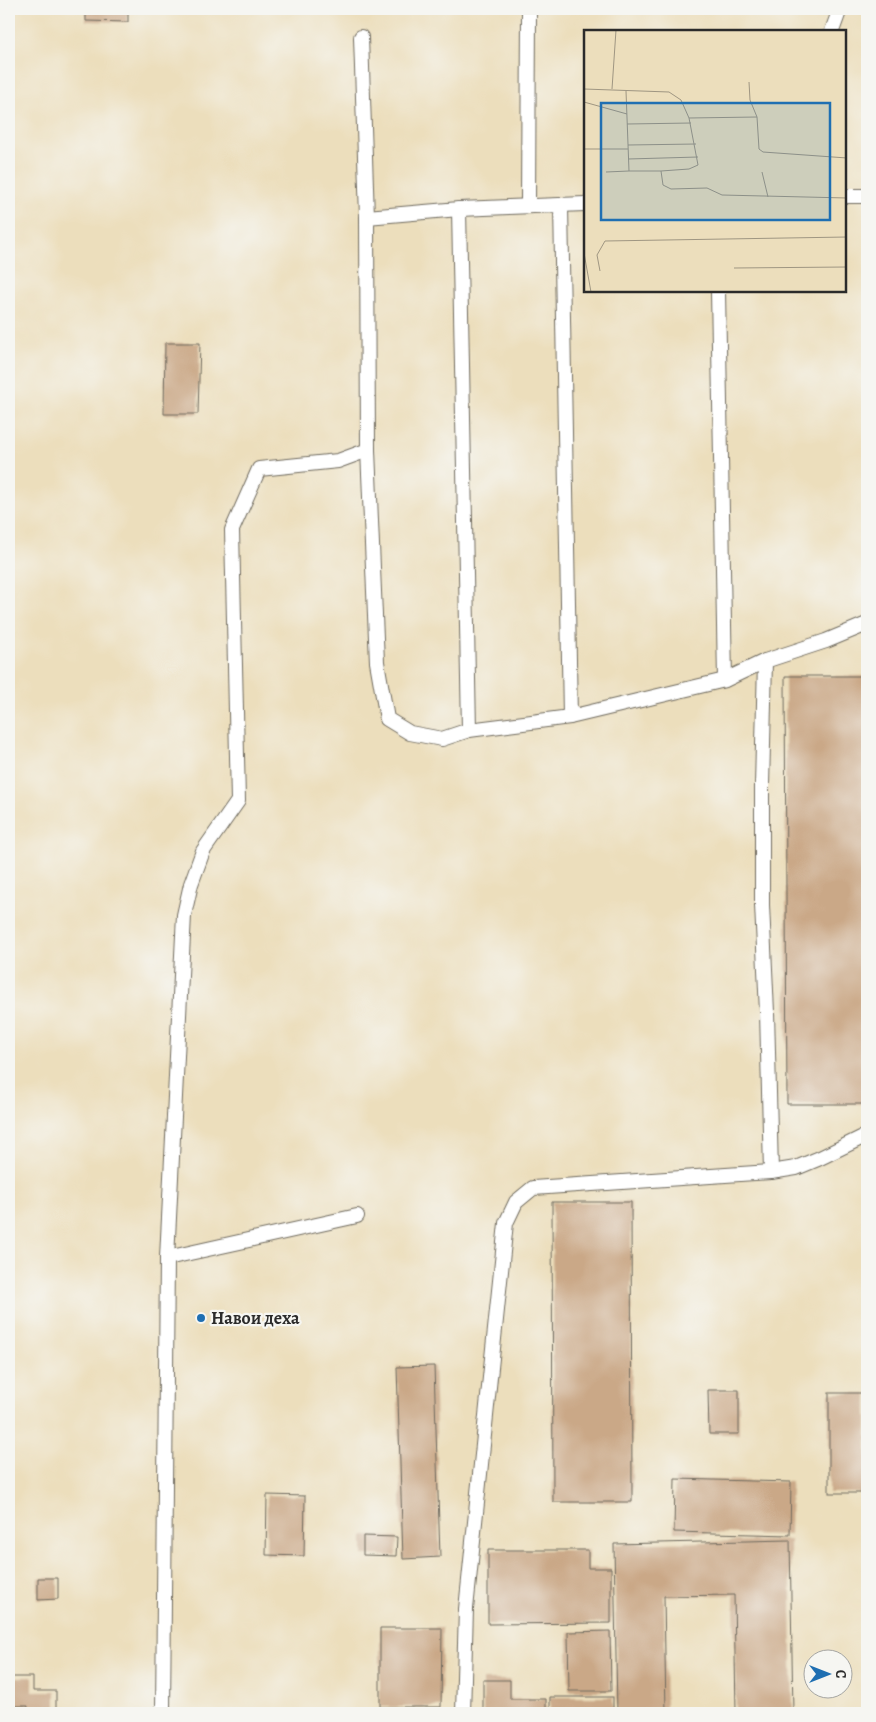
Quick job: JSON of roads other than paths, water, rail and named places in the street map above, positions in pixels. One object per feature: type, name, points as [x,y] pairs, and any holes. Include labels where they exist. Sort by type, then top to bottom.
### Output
[{"type":"lane","points":[[528,206],[529,9]]},
{"type":"lane","points":[[832,30],[840,9]]},
{"type":"lane","points":[[361,37],[367,217],[368,450],[377,662],[387,719],[410,733],[442,739],[469,730],[570,717],[725,680],[766,661],[826,641],[867,624]]},
{"type":"lane","points":[[846,196],[867,196]]},
{"type":"lane","points":[[367,217],[459,209],[584,204]]},
{"type":"lane","points":[[562,205],[570,717]]},
{"type":"lane","points":[[459,209],[469,730]]},
{"type":"lane","points":[[718,292],[725,680]]},
{"type":"lane","points":[[163,1713],[167,1258],[184,915],[191,884],[203,851],[238,801],[232,530],[260,469],[338,461],[368,450]]},
{"type":"lane","points":[[766,661],[762,786],[762,905],[771,1172]]},
{"type":"lane","points":[[463,1713],[466,1609],[469,1579],[506,1223],[516,1202],[533,1188],[771,1172],[796,1168],[867,1135]]},
{"type":"lane","points":[[167,1258],[357,1216]]},
{"type":"place","name":"Навои деха","points":[[201,1318]]}]
